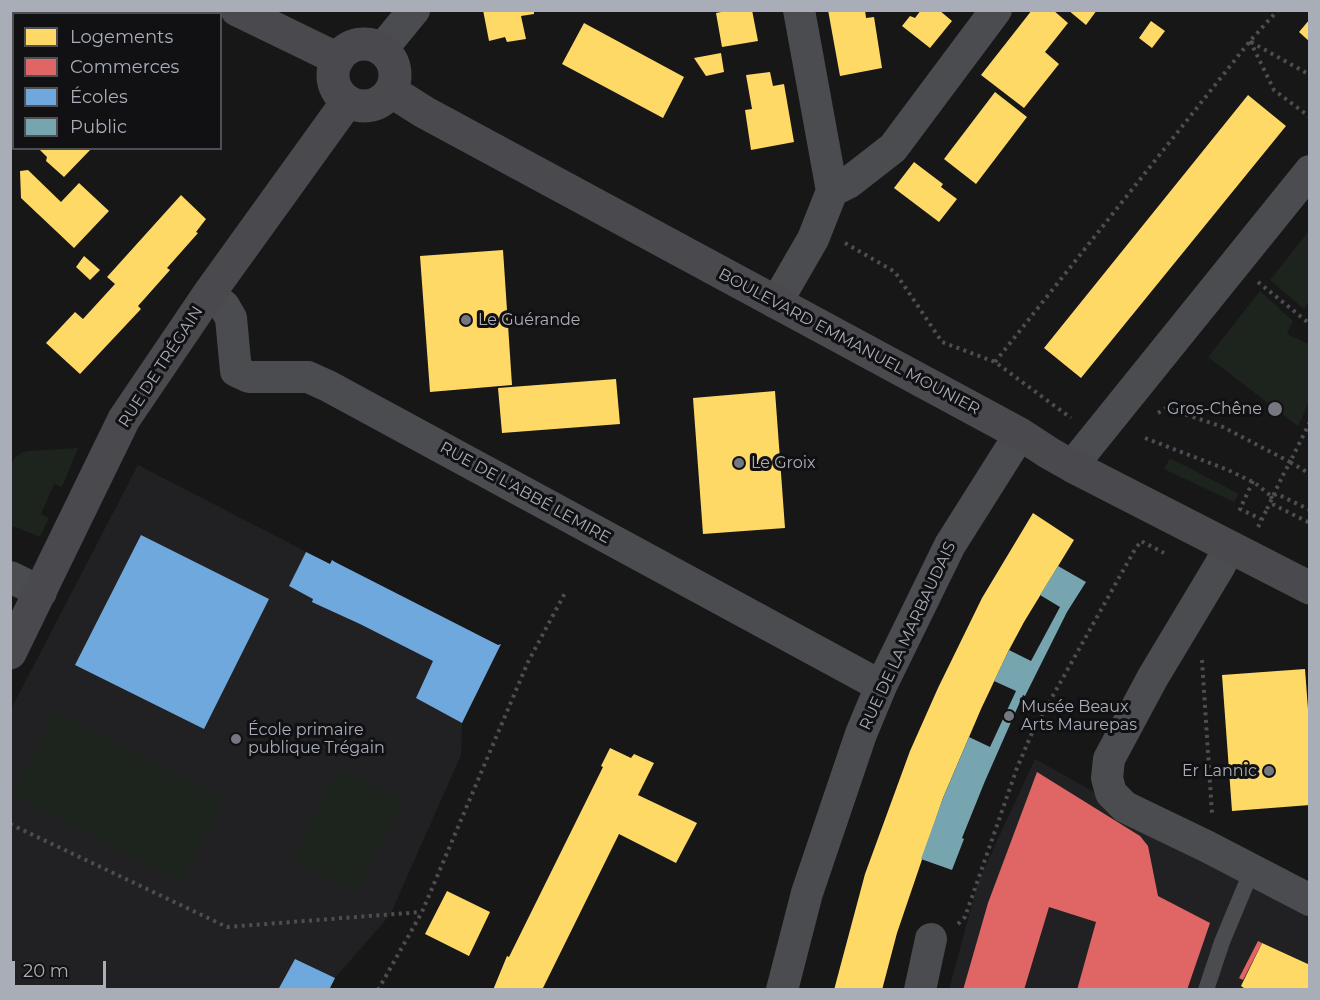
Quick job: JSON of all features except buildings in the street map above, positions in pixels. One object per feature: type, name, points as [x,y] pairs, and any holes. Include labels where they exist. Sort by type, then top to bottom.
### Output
[{"type":"street","points":[[237,10],[338,58]]},
{"type":"street","points":[[382,49],[414,10]]},
{"type":"street","points":[[776,303],[817,228],[832,191],[800,10]]},
{"type":"street","points":[[832,191],[848,183],[893,148],[996,10]]},
{"type":"street","points":[[358,45],[370,45],[382,49],[390,59],[395,71],[392,91],[377,104],[367,106],[347,102],[340,95],[333,77],[338,58],[346,50],[358,45]]},
{"type":"street","name":"BOULEVARD EMMANUEL MOUNIER","points":[[392,91],[424,112],[1020,434],[1072,466],[1310,588]]},
{"type":"street","name":"RUE DE TRÉGAIN","points":[[10,653],[124,419],[208,295],[347,102]]},
{"type":"street","points":[[1072,466],[1310,171]]},
{"type":"street","name":"RUE DE L'ABBÉ LEMIRE","points":[[208,295],[224,306],[231,318],[236,371],[249,377],[308,377],[328,386],[881,686]]},
{"type":"street","name":"RUE DE LA MARBAUDAIS","points":[[782,990],[807,893],[861,734],[881,686],[950,545],[1020,434]]},
{"type":"street","points":[[1229,548],[1187,618],[1109,759],[1107,778],[1111,793],[1125,807],[1310,900]]},
{"type":"street","points":[[10,577],[41,592]]},
{"type":"street","points":[[920,990],[931,939]]},
{"type":"lane","points":[[1206,990],[1222,942],[1252,870]]},
{"type":"path","points":[[995,362],[1250,41],[1278,10]]},
{"type":"path","points":[[1250,41],[1310,75]]},
{"type":"path","points":[[1250,41],[1274,90],[1310,117]]},
{"type":"path","points":[[817,228],[895,272],[942,342],[995,362],[1096,436]]},
{"type":"path","points":[[1258,282],[1310,324]]},
{"type":"path","points":[[1149,418],[1166,408],[1222,427],[1310,474]]},
{"type":"path","points":[[1256,529],[1310,422]]},
{"type":"path","points":[[1145,438],[1228,470],[1252,482],[1271,496],[1275,504],[1310,523]]},
{"type":"path","points":[[1252,482],[1240,510],[1261,519]]},
{"type":"path","points":[[1271,496],[1277,494],[1310,510]]},
{"type":"path","points":[[931,939],[936,934],[958,925],[965,917],[1017,768],[1032,733],[1141,542]]},
{"type":"path","points":[[378,990],[422,912],[528,662],[564,593]]},
{"type":"path","points":[[1187,618],[1198,629],[1202,655],[1213,831],[1208,847]]},
{"type":"path","points":[[10,824],[227,927],[422,912]]},
{"type":"shaded area","points":[[1309,231],[1309,301],[1304,309],[1270,280]]},
{"type":"shaded area","points":[[1260,291],[1293,321],[1287,334],[1309,344],[1309,402],[1298,426],[1208,357]]},
{"type":"shaded area","points":[[78,448],[62,487],[54,484],[41,514],[49,518],[40,537],[12,526],[10,465],[15,458],[29,451]]},
{"type":"shaded area","points":[[1170,458],[1239,494],[1234,502],[1164,469]]},
{"type":"shaded area","name":"École primaire publique Trégain","points":[[138,465],[330,564],[498,645],[462,723],[461,755],[390,915],[335,978],[329,989],[11,989],[10,711]]},
{"type":"shaded area","points":[[56,711],[224,798],[181,881],[12,795]]},
{"type":"shaded area","points":[[1035,759],[1309,912],[1309,989],[949,990],[978,882]]},
{"type":"shaded area","points":[[339,767],[404,800],[356,893],[292,860]]},
{"type":"place","name":"Le Guérande","points":[[466,320]]},
{"type":"place","name":"Gros-Chêne","points":[[1275,409]]},
{"type":"place","name":"Le Groix","points":[[739,463]]},
{"type":"place","name":"Musée Beaux Arts Maurepas","points":[[1009,716]]},
{"type":"place","name":"École primaire publique Trégain","points":[[236,739]]},
{"type":"place","name":"Er Lannic","points":[[1269,771]]}]
